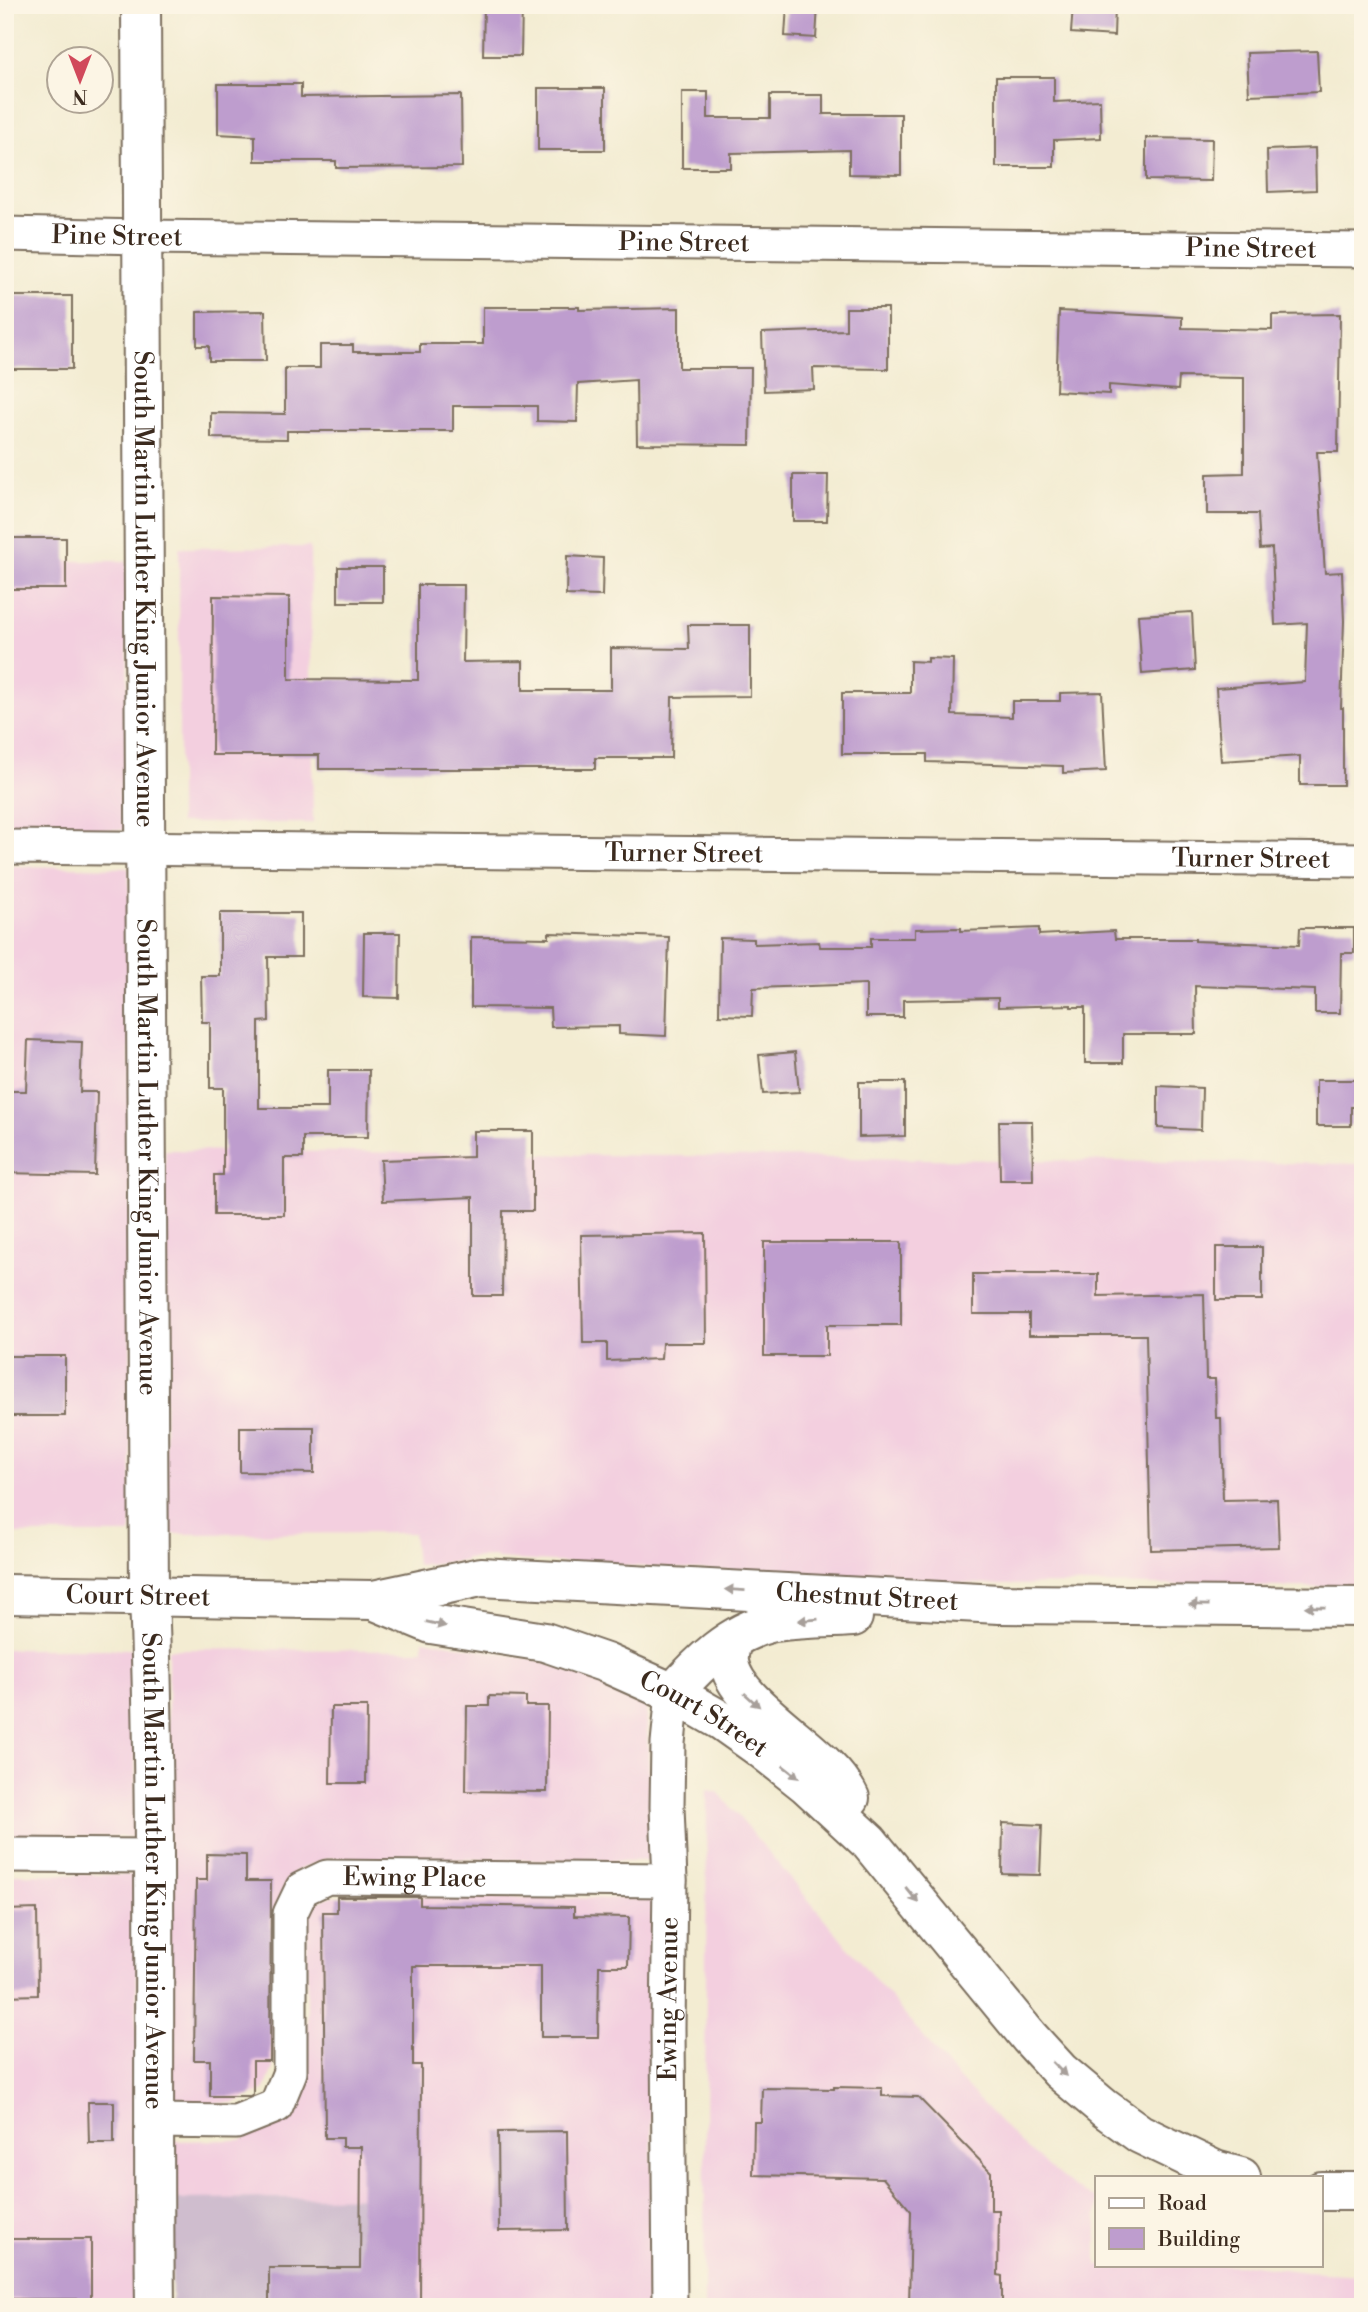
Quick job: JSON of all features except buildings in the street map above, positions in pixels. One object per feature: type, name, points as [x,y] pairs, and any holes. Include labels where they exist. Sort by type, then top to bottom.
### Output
[{"type":"main road","name":"South Martin Luther King Junior Avenue","points":[[141,5],[155,2307]]},
{"type":"main road","name":"Chestnut Street","points":[[373,1600],[481,1577],[999,1604],[1363,1607]]},
{"type":"main road","name":"Court Street","points":[[5,1594],[373,1600],[431,1624],[545,1642],[606,1663],[673,1693],[722,1721],[762,1750],[806,1784],[869,1842],[1060,2071],[1140,2134],[1215,2170],[1237,2176]]},
{"type":"main road","points":[[673,1693],[692,1671],[732,1640],[770,1623],[999,1604]]},
{"type":"main road","points":[[732,1640],[729,1662],[741,1690],[806,1746],[846,1788],[869,1842]]},
{"type":"main road","points":[[1322,2191],[1363,2192]]},
{"type":"street","name":"Pine Street","points":[[5,234],[1363,250]]},
{"type":"street","name":"Turner Street","points":[[5,847],[1363,860]]},
{"type":"street","name":"Ewing Avenue","points":[[670,2307],[668,1743],[673,1693]]},
{"type":"street","points":[[5,1854],[153,1856]]},
{"type":"street","name":"Ewing Place","points":[[153,2121],[236,2122],[276,2106],[290,2073],[290,1914],[302,1889],[327,1877],[670,1880]]},
{"type":"shaded area","points":[[310,547],[313,823],[179,823],[179,548]]},
{"type":"shaded area","points":[[5,561],[127,561],[128,830],[5,828]]},
{"type":"shaded area","points":[[5,866],[129,868],[131,1534],[5,1534]]},
{"type":"shaded area","points":[[165,1150],[1363,1164],[1363,1588],[998,1585],[496,1557],[416,1565],[413,1533],[165,1534]]},
{"type":"shaded area","points":[[423,1639],[542,1661],[600,1681],[646,1701],[653,1861],[327,1858],[296,1871],[287,1880],[273,1914],[273,2068],[264,2091],[233,2103],[169,2103],[168,1649],[423,1650]]},
{"type":"shaded area","points":[[5,1649],[134,1649],[136,1837],[5,1836]]},
{"type":"shaded area","points":[[707,1790],[718,1792],[957,2077],[1022,2145],[1074,2187],[1095,2199],[1095,2266],[1261,2266],[1363,2275],[1363,2307],[704,2307]]},
{"type":"shaded area","points":[[5,1874],[136,1875],[138,2307],[5,2307]]},
{"type":"shaded area","points":[[331,1896],[653,1899],[653,2307],[407,2307],[171,2199],[170,2141],[241,2140],[291,2114],[307,2072],[307,1919],[314,1904]]},
{"type":"shaded area","points":[[417,2197],[407,2307],[172,2307],[171,2199]]}]
